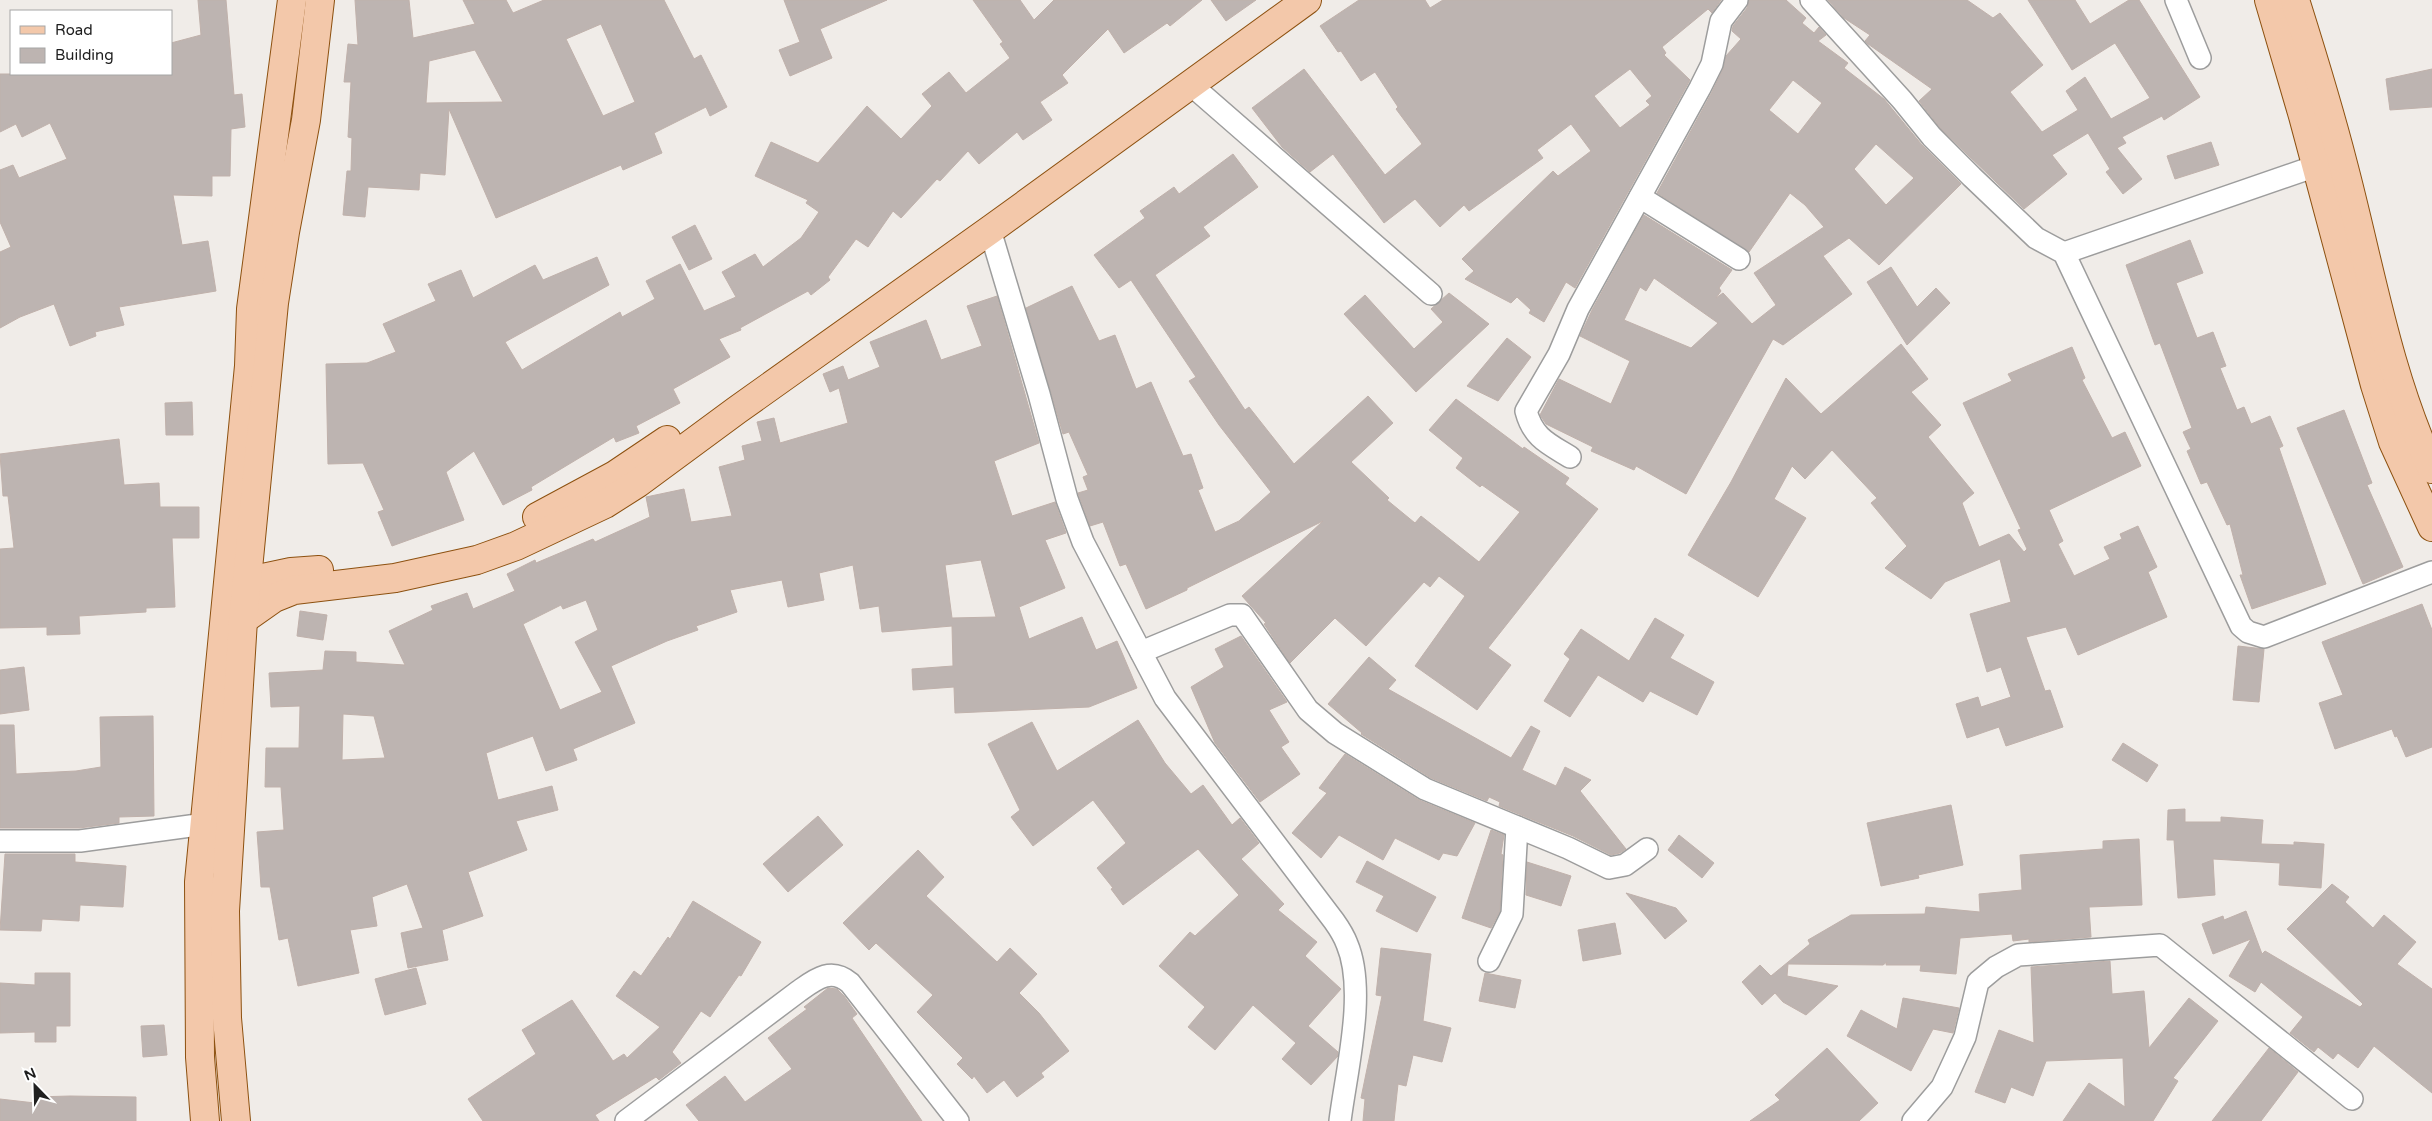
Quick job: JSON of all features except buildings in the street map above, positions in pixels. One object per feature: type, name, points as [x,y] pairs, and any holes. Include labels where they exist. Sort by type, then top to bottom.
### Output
[{"type":"main road","points":[[236,1121],[227,1018],[225,911],[243,620],[270,349],[262,306],[278,117],[292,0]]},
{"type":"main road","points":[[205,1121],[200,1057],[199,882],[249,366],[262,306],[285,232],[306,120],[320,0]]},
{"type":"main road","points":[[248,580],[291,572],[339,569],[426,554],[477,542],[552,511],[616,475],[750,384],[1280,0]]},
{"type":"main road","points":[[243,620],[266,602],[294,590],[395,578],[477,560],[516,546],[578,518],[638,483],[1307,0]]},
{"type":"main road","points":[[2270,0],[2375,385],[2393,442],[2432,527]]},
{"type":"main road","points":[[2295,0],[2343,163],[2366,261],[2406,408],[2432,469]]},
{"type":"main road","points":[[278,117],[306,120]]},
{"type":"main road","points":[[253,528],[271,556],[291,572]]},
{"type":"street","points":[[1570,457],[1540,438],[1530,426],[1526,411],[1558,354],[1578,309],[1700,88],[1712,64],[1721,21],[1737,0]]},
{"type":"street","points":[[1811,0],[1952,157],[2036,238],[2064,253],[2241,626],[2248,632],[2264,636],[2432,572]]},
{"type":"street","points":[[2176,0],[2200,58]]},
{"type":"street","points":[[1190,84],[1431,294]]},
{"type":"street","points":[[2064,253],[2316,166]]},
{"type":"street","points":[[1640,197],[1738,259]]},
{"type":"street","points":[[990,230],[1039,394],[1067,499],[1083,542],[1165,698],[1320,902],[1348,945],[1354,976],[1356,1001],[1340,1121]]},
{"type":"street","points":[[1140,652],[1230,615],[1242,615],[1308,710],[1335,733],[1425,790],[1568,848],[1609,868],[1625,865],[1647,849]]},
{"type":"street","points":[[0,841],[80,841],[205,824]]},
{"type":"street","points":[[1489,961],[1512,914],[1517,827]]},
{"type":"street","points":[[1913,1121],[1942,1087],[1965,1037],[1978,982],[1996,967],[2018,956],[2160,945],[2352,1099]]},
{"type":"street","points":[[638,1117],[812,981],[819,977],[836,974],[850,983],[958,1121]]}]
